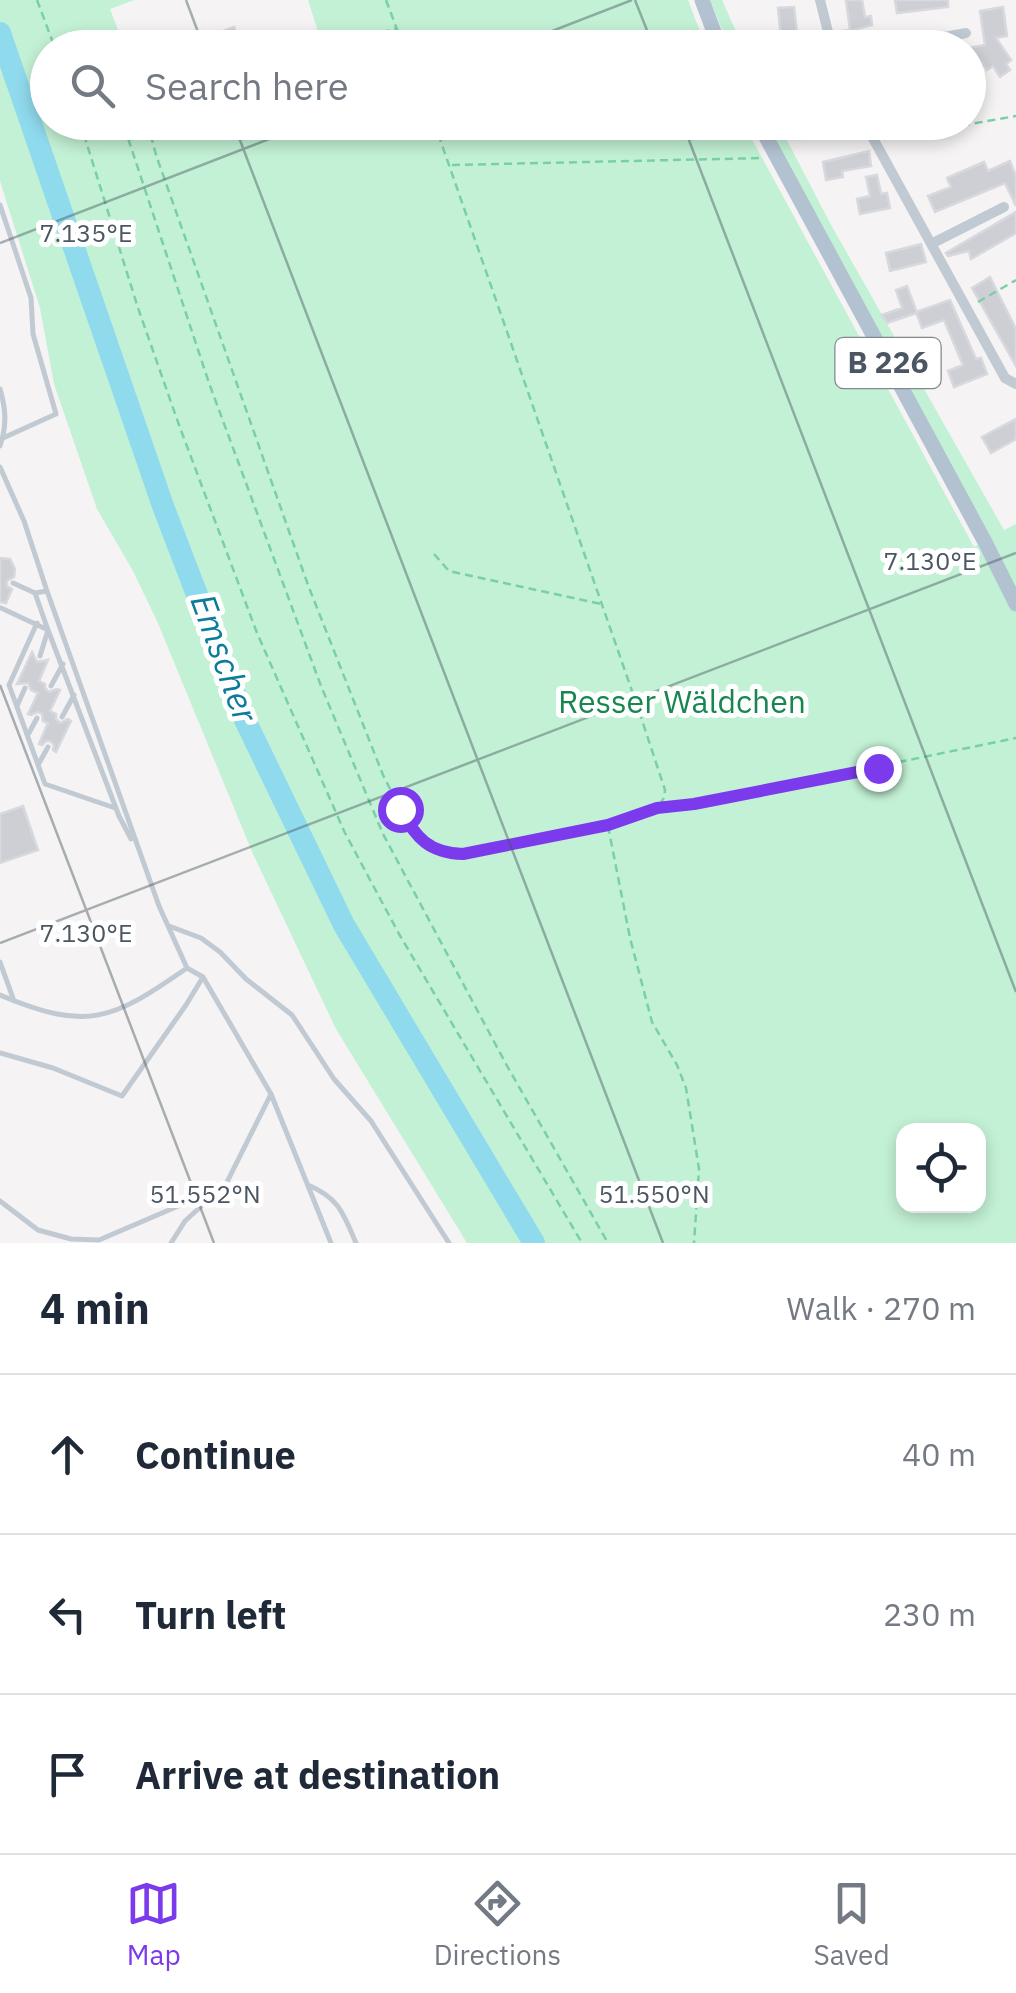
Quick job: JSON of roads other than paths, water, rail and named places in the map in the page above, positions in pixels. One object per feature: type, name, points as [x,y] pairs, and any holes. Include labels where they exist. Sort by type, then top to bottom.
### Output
[{"type":"main road","points":[[702,0],[713,30]]},
{"type":"main road","name":"B 226","points":[[768,140],[1016,604]]},
{"type":"street","points":[[820,0],[828,30]]},
{"type":"street","points":[[873,140],[1004,378],[1016,384]]},
{"type":"street","points":[[931,244],[1004,207]]},
{"type":"lane","points":[[0,205],[31,298],[32,334],[56,414],[3,438]]},
{"type":"lane","points":[[0,389],[6,430],[0,446]]},
{"type":"lane","points":[[0,467],[24,521],[138,851],[168,926],[187,968],[203,977],[271,1094],[330,1243]]},
{"type":"lane","points":[[14,583],[35,593],[47,591]]},
{"type":"lane","points":[[35,593],[116,809],[138,851]]},
{"type":"lane","points":[[1,608],[48,630]]},
{"type":"lane","points":[[37,622],[10,685],[45,784],[116,809],[125,806]]},
{"type":"lane","points":[[40,656],[48,630]]},
{"type":"lane","points":[[51,686],[63,664]]},
{"type":"lane","points":[[17,706],[26,688]]},
{"type":"lane","points":[[62,717],[74,694]]},
{"type":"lane","points":[[28,735],[37,718]]},
{"type":"lane","points":[[38,765],[48,748]]},
{"type":"lane","points":[[168,926],[201,938],[292,1015],[334,1080],[372,1120],[449,1243]]},
{"type":"lane","points":[[0,962],[14,1001]]},
{"type":"lane","points":[[0,995],[40,1010],[84,1018],[132,1005],[187,968]]},
{"type":"lane","points":[[0,1054],[53,1068],[122,1096],[203,977]]},
{"type":"lane","points":[[0,1201],[38,1230],[70,1239],[99,1240],[190,1201],[218,1200],[271,1094]]},
{"type":"lane","points":[[308,1184],[329,1194],[356,1243]]},
{"type":"lane","points":[[171,1243],[185,1222],[208,1200]]},
{"type":"waterway","name":"Emscher","points":[[0,33],[30,120]]},
{"type":"waterway","name":"Emscher","points":[[37,140],[163,506],[245,720],[344,925],[534,1243]]},
{"type":"park label","name":"Resser Wäldchen","points":[[682,702]]}]
